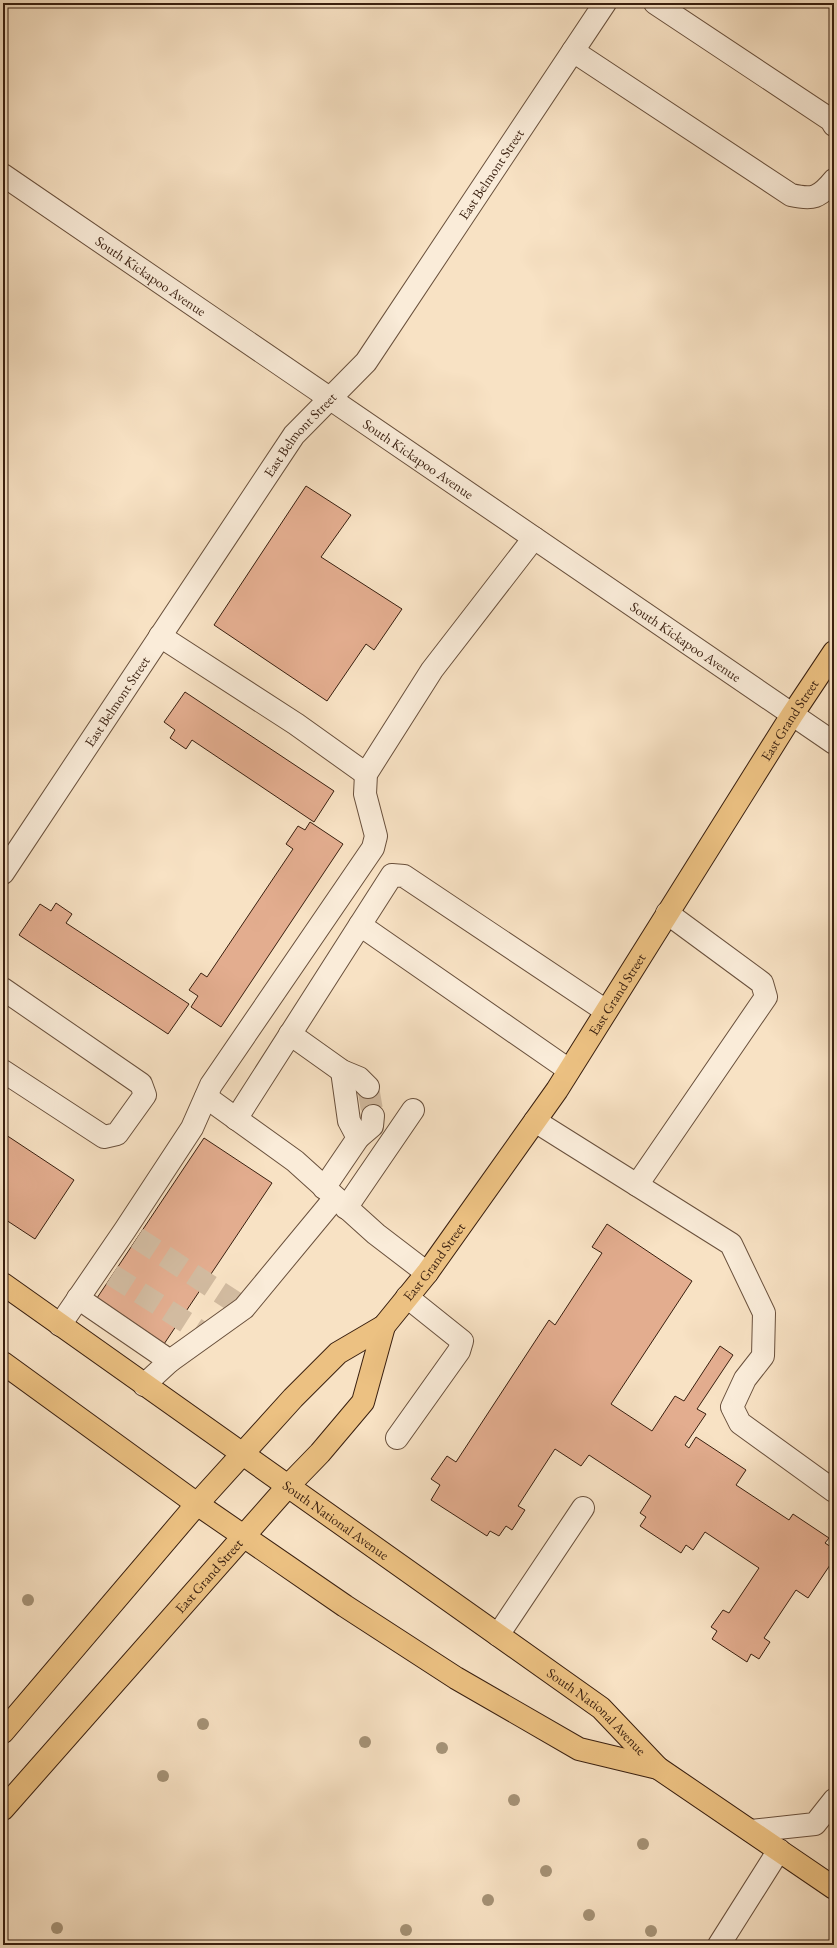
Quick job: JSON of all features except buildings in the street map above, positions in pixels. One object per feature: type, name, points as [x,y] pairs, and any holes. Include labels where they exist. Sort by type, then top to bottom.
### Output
[{"type":"main road","name":"East Grand Street","points":[[3,1732],[197,1504],[293,1398],[338,1353],[384,1326],[428,1273],[569,1070],[792,715],[834,652]]},
{"type":"main road","name":"South National Avenue","points":[[3,1284],[601,1708],[658,1768],[834,1888]]},
{"type":"main road","name":"East Grand Street","points":[[3,1809],[288,1486],[320,1453],[363,1402],[384,1326]]},
{"type":"main road","name":"South National Avenue","points":[[3,1363],[197,1504],[345,1606],[456,1678],[579,1749],[658,1768]]},
{"type":"street","name":"East Belmont Street","points":[[3,872],[294,435],[366,362],[605,3]]},
{"type":"street","points":[[655,3],[831,120],[834,125]]},
{"type":"street","points":[[573,51],[791,195],[808,198],[825,191],[834,180]]},
{"type":"street","name":"South Kickapoo Avenue","points":[[3,175],[834,743]]},
{"type":"street","points":[[60,1325],[78,1298],[106,1271],[131,1234],[192,1128],[211,1085],[373,848],[376,836],[365,794],[366,774],[432,670],[534,538]]},
{"type":"street","points":[[160,636],[296,724],[366,774]]},
{"type":"street","points":[[236,1119],[392,875],[404,876],[606,1011]]},
{"type":"street","points":[[638,1185],[766,997],[762,983],[668,913]]},
{"type":"street","points":[[360,925],[569,1070]]},
{"type":"street","points":[[3,988],[141,1084],[145,1095],[117,1134],[104,1137],[3,1071]]},
{"type":"street","points":[[290,1034],[342,1071],[360,1078],[368,1087]]},
{"type":"street","points":[[342,1071],[349,1121],[358,1138]]},
{"type":"street","points":[[206,1097],[295,1161],[376,1234],[428,1273]]},
{"type":"street","points":[[144,1385],[170,1361],[244,1308],[335,1198],[414,1110]]},
{"type":"street","points":[[335,1198],[358,1138],[372,1126],[373,1116]]},
{"type":"street","points":[[535,1121],[731,1244],[764,1313],[763,1356],[745,1379],[732,1407],[740,1423],[834,1491]]},
{"type":"street","points":[[397,1438],[459,1350],[462,1341],[407,1297]]},
{"type":"street","points":[[78,1298],[170,1361]]},
{"type":"street","points":[[498,1635],[583,1508]]},
{"type":"street","points":[[751,1831],[815,1824],[834,1800]]},
{"type":"street","points":[[719,1945],[779,1850]]},
{"type":"tunnel","points":[[368,1087],[373,1116]]},
{"type":"tunnel","points":[[137,1238],[244,1308]]},
{"type":"tunnel","points":[[112,1275],[206,1335]]}]
